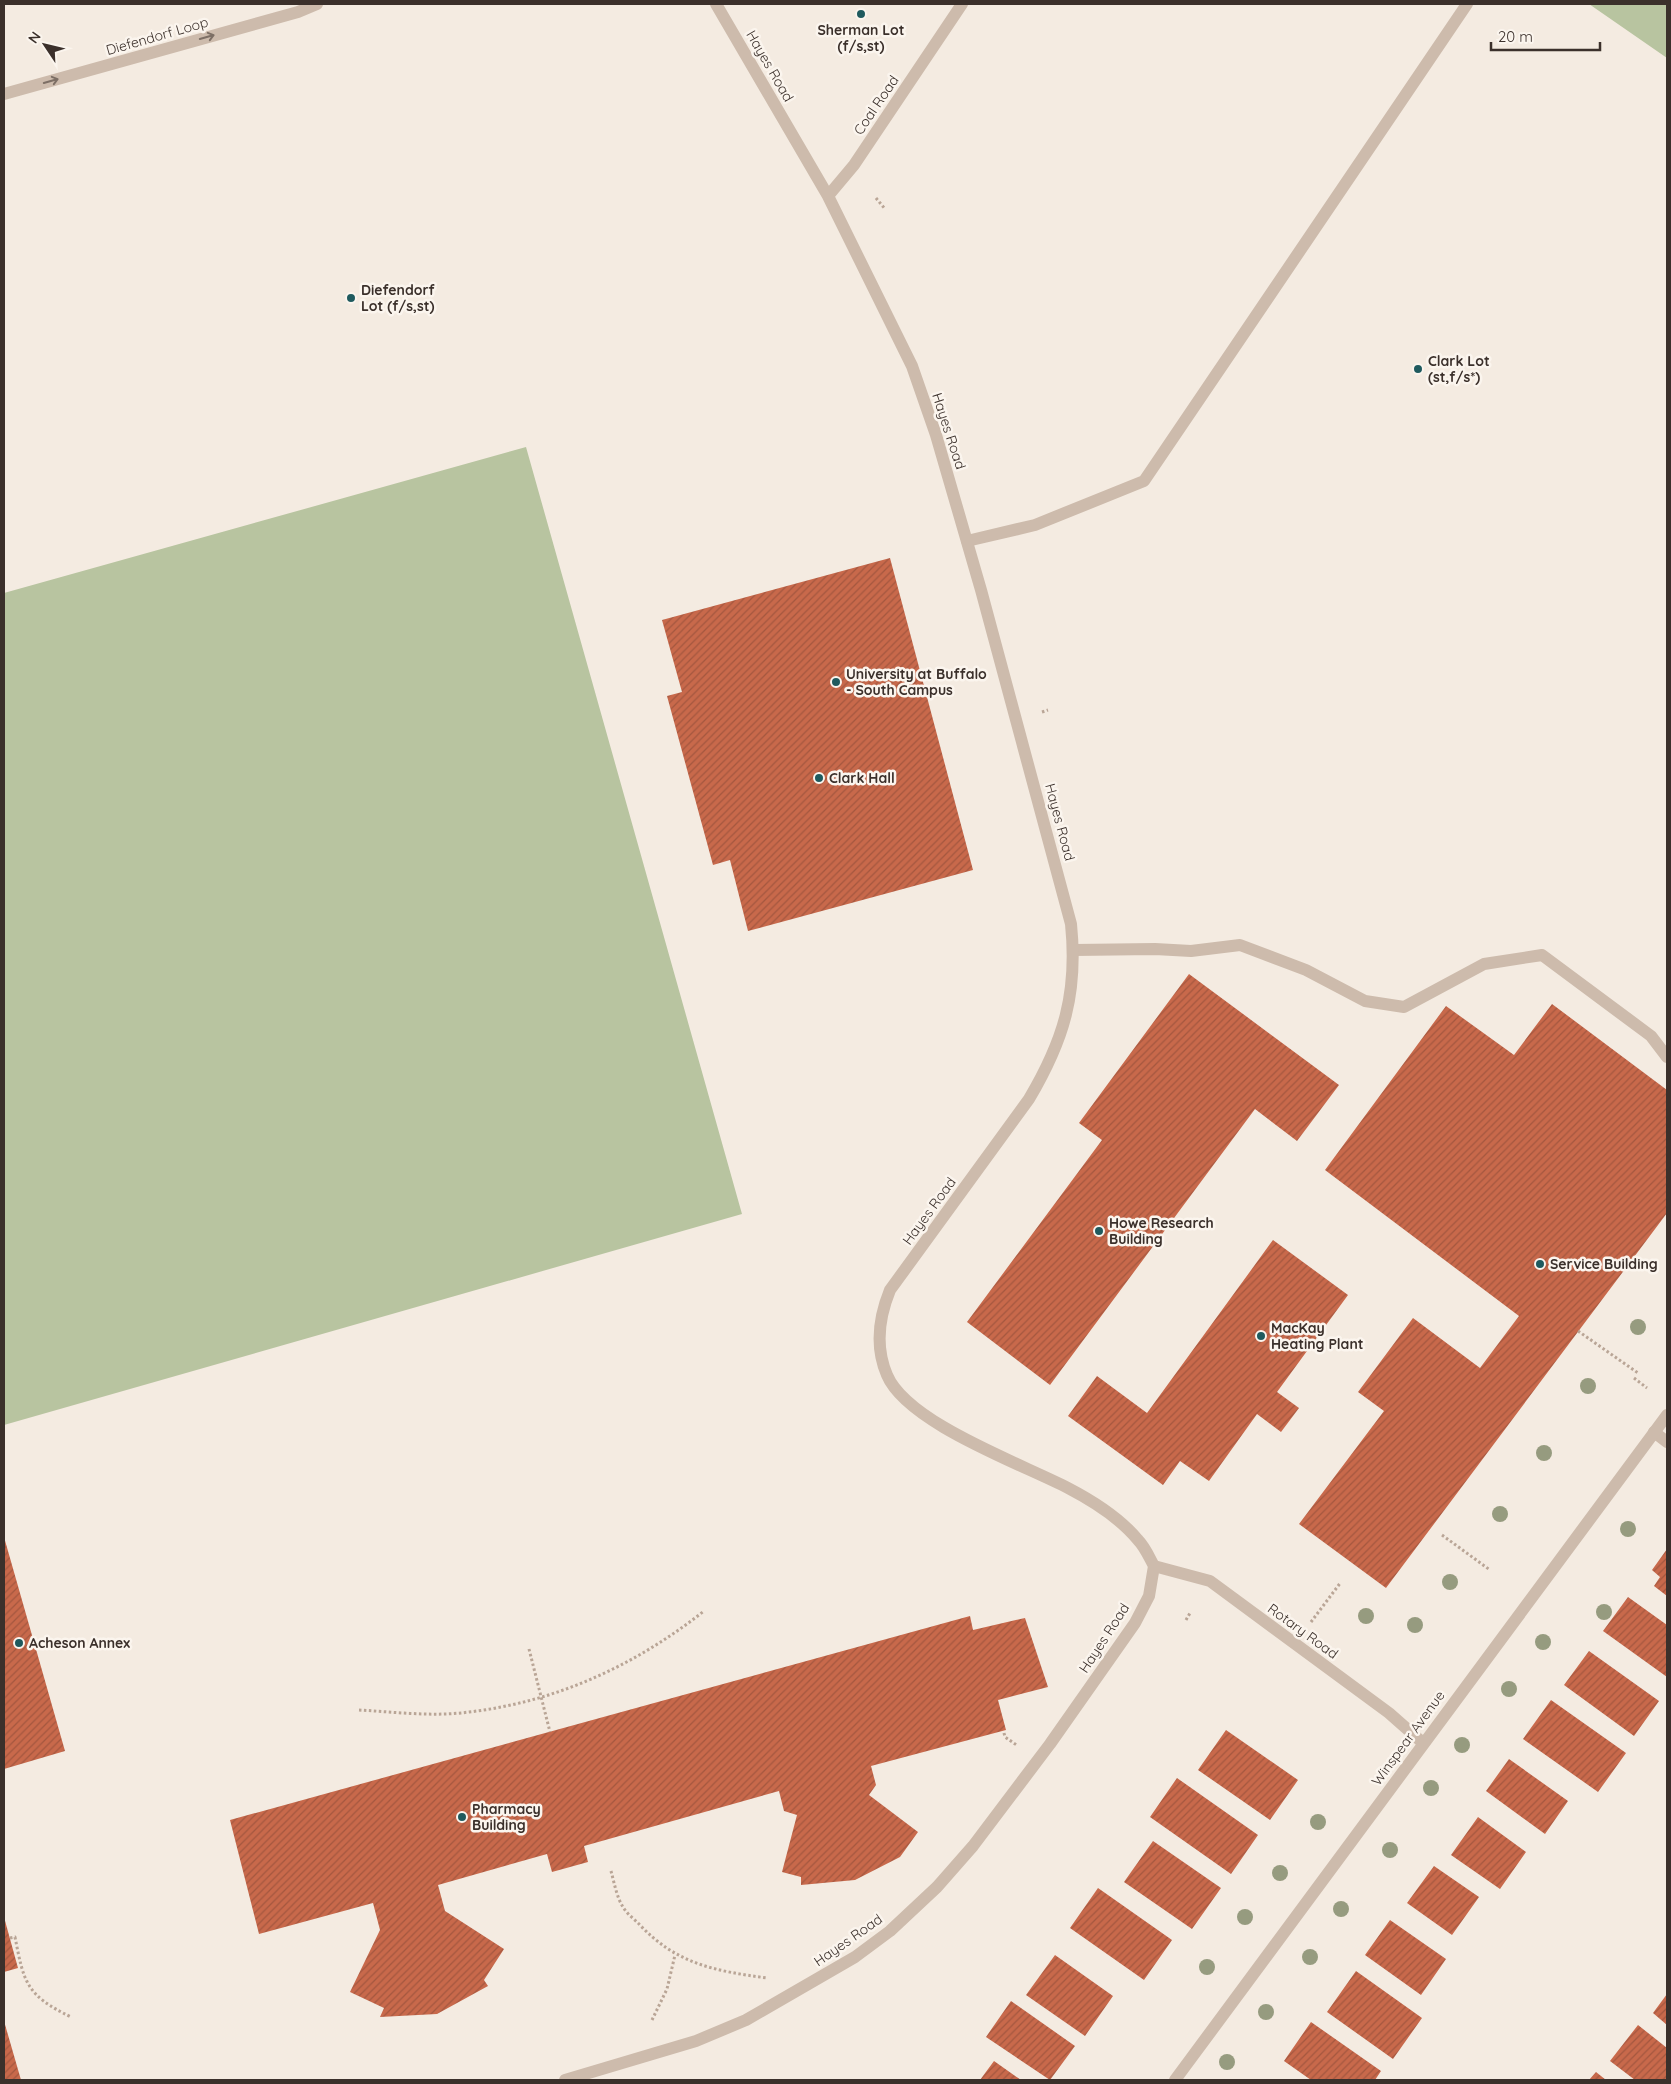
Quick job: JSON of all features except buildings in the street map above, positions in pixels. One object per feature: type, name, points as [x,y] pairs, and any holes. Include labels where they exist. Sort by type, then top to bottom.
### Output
[{"type":"street","name":"Diefendorf Loop","points":[[4,94],[288,14],[317,4]]},
{"type":"street","name":"Hayes Road","points":[[565,2080],[696,2041],[746,2020],[855,1958],[890,1931],[937,1887],[973,1846],[1050,1744],[1135,1623],[1149,1596],[1154,1566],[1139,1540],[1115,1518],[1070,1489],[949,1430],[903,1398],[888,1376],[880,1354],[882,1310],[890,1290],[1024,1107],[1045,1072],[1062,1032],[1069,1008],[1074,950],[1068,909],[967,541],[936,435],[912,366],[828,196],[716,4]]},
{"type":"street","name":"Coal Road","points":[[828,196],[854,165],[962,4]]},
{"type":"street","points":[[967,541],[1035,525],[1144,481],[1467,4]]},
{"type":"street","points":[[1074,950],[1155,949],[1191,952],[1240,945],[1306,970],[1365,1001],[1404,1007],[1484,964],[1542,955],[1651,1036],[1667,1057]]},
{"type":"street","name":"Winspear Avenue","points":[[1175,2080],[1667,1415]]},
{"type":"street","points":[[1654,1432],[1667,1442]]},
{"type":"street","name":"Rotary Road","points":[[1154,1566],[1210,1582],[1389,1713],[1423,1743]]},
{"type":"path","points":[[876,198],[885,208]]},
{"type":"path","points":[[1042,712],[1048,710]]},
{"type":"path","points":[[1578,1331],[1638,1374]]},
{"type":"path","points":[[1634,1378],[1647,1388]]},
{"type":"path","points":[[1442,1535],[1490,1570]]},
{"type":"path","points":[[1311,1622],[1341,1582]]},
{"type":"path","points":[[359,1710],[413,1714],[468,1713],[541,1698],[625,1664],[674,1634],[704,1611]]},
{"type":"path","points":[[1186,1620],[1190,1613]]},
{"type":"path","points":[[529,1649],[550,1732]]},
{"type":"path","points":[[1004,1733],[1005,1738],[1019,1746]]},
{"type":"path","points":[[611,1871],[623,1907],[648,1934],[675,1955],[701,1965],[738,1974],[768,1978]]},
{"type":"path","points":[[10,1938],[15,1937],[26,1983],[43,2000],[71,2016]]},
{"type":"path","points":[[652,2020],[667,1989],[675,1955]]},
{"type":"green space","points":[[1589,4],[1667,4],[1667,58]]},
{"type":"green space","points":[[526,447],[742,1214],[4,1425],[4,593]]},
{"type":"place","name":"Sherman Lot (f/s,st)","points":[[861,14]]},
{"type":"place","name":"Diefendorf Lot (f/s,st)","points":[[351,298]]},
{"type":"place","name":"Clark Lot (st,f/s*)","points":[[1418,369]]},
{"type":"place","name":"University at Buffalo - South Campus","points":[[836,682]]},
{"type":"place","name":"Clark Hall","points":[[819,778]]},
{"type":"place","name":"Howe Research Building","points":[[1099,1231]]},
{"type":"place","name":"Service Building","points":[[1540,1264]]},
{"type":"place","name":"MacKay Heating Plant","points":[[1261,1336]]},
{"type":"place","name":"Acheson Annex","points":[[19,1643]]},
{"type":"place","name":"Pharmacy Building","points":[[462,1817]]}]
